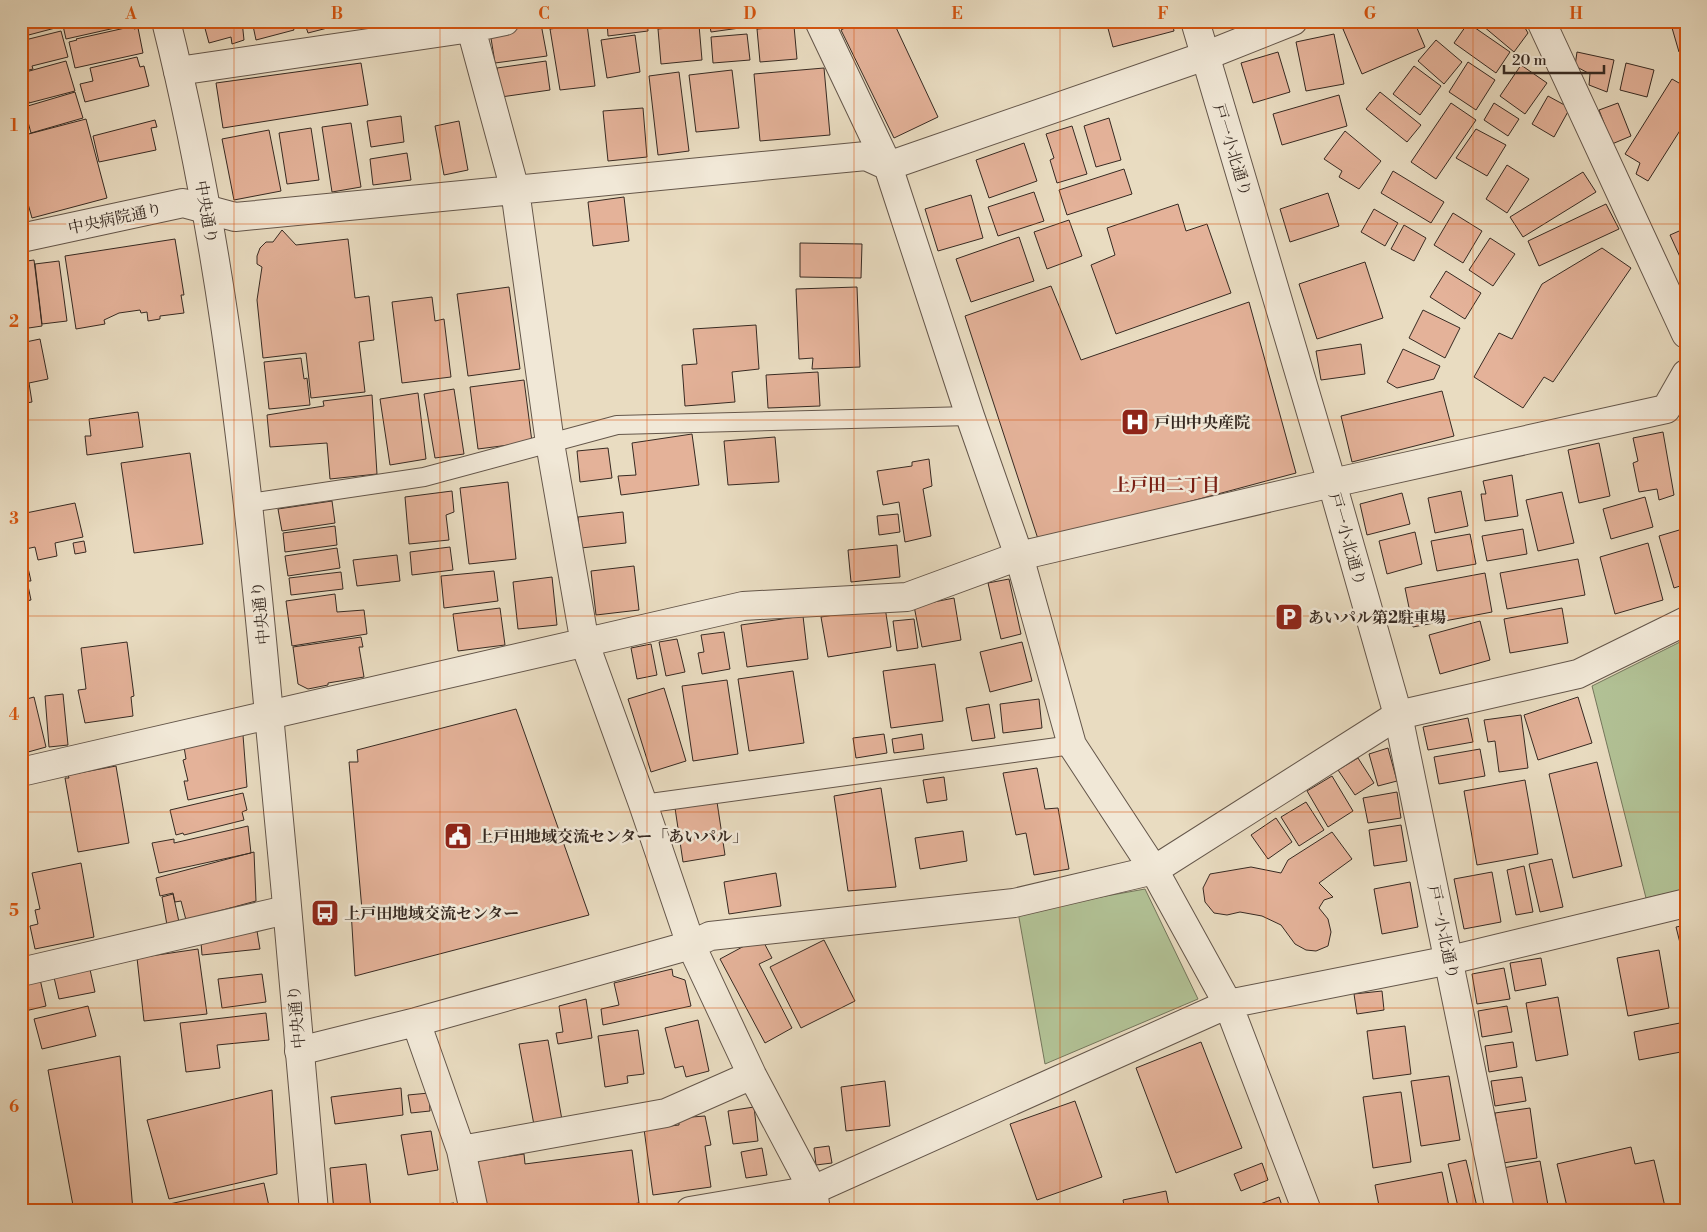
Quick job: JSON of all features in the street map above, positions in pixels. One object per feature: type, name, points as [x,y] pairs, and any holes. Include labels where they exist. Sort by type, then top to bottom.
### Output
[{"type":"street","name":"中央通り","points":[[166,21],[208,210],[232,366],[249,504],[270,713],[314,1211]]},
{"type":"street","points":[[178,71],[505,21]]},
{"type":"street","points":[[819,21],[888,166],[970,416],[1019,556],[1072,745],[1154,870],[1228,1004],[1307,1211]]},
{"type":"street","name":"戸一小北通り","points":[[1195,21],[1332,483],[1398,714],[1500,1211]]},
{"type":"street","points":[[888,166],[1205,56],[1292,21]]},
{"type":"street","points":[[1541,21],[1686,334]]},
{"type":"street","points":[[470,25],[515,190],[550,443],[585,644],[643,804],[691,945],[752,1075],[815,1200]]},
{"type":"street","name":"中央病院通り","points":[[21,238],[183,203],[235,217],[866,156],[888,166]]},
{"type":"street","points":[[21,772],[270,713],[585,644],[743,606],[906,596],[1019,556],[1332,483],[1666,409],[1686,374]]},
{"type":"street","points":[[299,1051],[416,1022],[691,945],[710,936],[1014,903],[1154,870],[1398,714],[1578,674],[1686,621]]},
{"type":"street","points":[[695,1210],[815,1200],[1228,1004],[1450,960],[1686,903]]},
{"type":"street","points":[[21,972],[286,910]]},
{"type":"street","points":[[416,1022],[461,1150],[474,1211]]},
{"type":"street","points":[[461,1150],[666,1112],[752,1075]]},
{"type":"lane","points":[[249,504],[424,477],[618,425],[970,416]]},
{"type":"lane","points":[[643,804],[1072,745]]},
{"type":"green space","points":[[1686,639],[1686,889],[1646,898],[1592,686]]},
{"type":"green space","points":[[1145,889],[1198,999],[1045,1064],[1018,912]]},
{"type":"building","points":[[21,21],[58,21],[59,27],[21,37]]},
{"type":"building","points":[[62,21],[132,21],[133,24],[66,39]]},
{"type":"building","points":[[203,21],[242,21],[244,40],[232,44],[231,37],[209,43]]},
{"type":"building","points":[[252,21],[291,21],[294,30],[256,40]]},
{"type":"building","points":[[304,21],[338,21],[339,25],[308,33]]},
{"type":"building","points":[[607,21],[647,21],[648,31],[608,36]]},
{"type":"building","points":[[709,21],[747,21],[747,27],[711,32]]},
{"type":"building","points":[[858,21],[893,21],[938,117],[894,138],[841,30]]},
{"type":"building","points":[[1106,21],[1172,21],[1174,31],[1113,47]]},
{"type":"building","points":[[1361,21],[1414,21],[1425,47],[1362,74],[1343,29]]},
{"type":"building","points":[[1477,21],[1521,21],[1528,33],[1514,52]]},
{"type":"building","points":[[1670,21],[1686,21],[1686,50],[1679,52]]},
{"type":"building","points":[[1468,23],[1510,52],[1496,73],[1454,43]]},
{"type":"building","points":[[541,24],[547,56],[495,63],[490,32]]},
{"type":"building","points":[[587,24],[595,86],[560,90],[550,29]]},
{"type":"building","points":[[699,25],[702,60],[661,64],[658,29]]},
{"type":"building","points":[[134,26],[134,29],[138,28],[143,53],[75,68],[69,42]]},
{"type":"building","points":[[794,26],[797,59],[760,62],[757,29]]},
{"type":"building","points":[[61,31],[68,57],[32,66],[33,69],[21,72],[21,41]]},
{"type":"building","points":[[747,34],[750,60],[713,63],[711,37]]},
{"type":"building","points":[[1334,34],[1344,84],[1306,91],[1296,42]]},
{"type":"building","points":[[635,35],[640,72],[607,78],[601,40]]},
{"type":"building","points":[[1436,40],[1462,62],[1444,84],[1418,61]]},
{"type":"building","points":[[1278,52],[1290,92],[1253,103],[1241,63]]},
{"type":"building","points":[[1577,52],[1614,60],[1607,92],[1589,85],[1590,74],[1575,66]]},
{"type":"building","points":[[137,57],[140,67],[144,66],[149,86],[85,102],[80,84],[93,81],[90,68]]},
{"type":"building","points":[[66,61],[75,91],[29,103],[27,94],[21,96],[22,73]]},
{"type":"building","points":[[546,61],[550,90],[501,97],[497,68]]},
{"type":"building","points":[[1468,62],[1495,80],[1476,110],[1449,92]]},
{"type":"building","points":[[361,63],[368,105],[223,128],[216,83]]},
{"type":"building","points":[[1626,63],[1654,70],[1647,97],[1620,90]]},
{"type":"building","points":[[1521,65],[1547,83],[1525,114],[1500,96]]},
{"type":"building","points":[[1414,66],[1441,86],[1420,115],[1393,94]]},
{"type":"building","points":[[824,68],[830,135],[760,141],[754,74]]},
{"type":"building","points":[[732,70],[739,128],[696,132],[689,75]]},
{"type":"building","points":[[679,72],[689,151],[658,155],[649,76]]},
{"type":"building","points":[[1672,79],[1686,87],[1686,121],[1648,181],[1636,174],[1640,163],[1625,154]]},
{"type":"building","points":[[75,92],[83,118],[31,133],[28,122],[21,124],[21,108]]},
{"type":"building","points":[[1380,92],[1421,125],[1407,142],[1366,109]]},
{"type":"building","points":[[1339,95],[1347,126],[1282,145],[1273,114]]},
{"type":"building","points":[[1548,96],[1570,108],[1554,137],[1532,124]]},
{"type":"building","points":[[1451,103],[1476,120],[1436,179],[1411,162]]},
{"type":"building","points":[[1494,103],[1519,119],[1508,136],[1484,120]]},
{"type":"building","points":[[1618,103],[1631,136],[1612,144],[1599,110]]},
{"type":"building","points":[[643,108],[647,157],[608,161],[603,111]]},
{"type":"building","points":[[401,116],[404,142],[371,147],[367,121]]},
{"type":"building","points":[[1109,118],[1121,160],[1096,167],[1084,126]]},
{"type":"building","points":[[86,119],[107,198],[32,218],[21,179],[21,136]]},
{"type":"building","points":[[155,120],[157,127],[151,128],[156,150],[99,162],[93,136]]},
{"type":"building","points":[[459,121],[468,170],[444,175],[435,126]]},
{"type":"building","points":[[351,123],[361,187],[332,192],[322,127]]},
{"type":"building","points":[[1072,126],[1087,174],[1057,183],[1050,160],[1054,158],[1046,134]]},
{"type":"building","points":[[311,128],[319,180],[287,184],[279,133]]},
{"type":"building","points":[[1476,129],[1506,145],[1487,176],[1456,158]]},
{"type":"building","points":[[269,130],[281,191],[234,200],[222,139]]},
{"type":"building","points":[[1345,131],[1381,161],[1359,189],[1339,177],[1342,171],[1324,159]]},
{"type":"building","points":[[1024,143],[1037,181],[989,198],[976,160]]},
{"type":"building","points":[[407,153],[411,180],[373,185],[370,159]]},
{"type":"building","points":[[1507,165],[1529,179],[1507,213],[1486,199]]},
{"type":"building","points":[[1124,169],[1132,194],[1067,215],[1059,190]]},
{"type":"building","points":[[1393,171],[1444,202],[1431,223],[1381,193]]},
{"type":"building","points":[[1583,172],[1596,192],[1523,237],[1510,217]]},
{"type":"building","points":[[1034,192],[1044,221],[998,236],[988,207]]},
{"type":"building","points":[[1328,193],[1339,226],[1290,242],[1280,209]]},
{"type":"building","points":[[971,195],[983,238],[938,251],[925,209]]},
{"type":"building","points":[[624,197],[629,241],[593,246],[588,202]]},
{"type":"building","points":[[1178,204],[1186,231],[1207,224],[1231,293],[1116,334],[1091,265],[1115,255],[1107,228]]},
{"type":"building","points":[[1606,204],[1619,229],[1539,266],[1528,241]]},
{"type":"building","points":[[1374,209],[1398,223],[1385,246],[1361,232]]},
{"type":"building","points":[[1453,213],[1482,231],[1463,263],[1434,245]]},
{"type":"building","points":[[1069,220],[1082,256],[1047,269],[1034,232]]},
{"type":"building","points":[[1404,225],[1426,238],[1414,261],[1391,249]]},
{"type":"building","points":[[1686,228],[1686,270],[1670,235]]},
{"type":"building","points":[[282,230],[296,245],[348,239],[355,298],[369,296],[374,340],[359,342],[365,392],[311,398],[306,353],[263,358],[257,300],[262,267],[257,264],[257,256],[260,248],[266,242],[273,242]]},
{"type":"building","points":[[1019,237],[1034,281],[971,302],[956,259]]},
{"type":"building","points":[[1490,238],[1515,254],[1493,286],[1469,270]]},
{"type":"building","points":[[175,239],[184,295],[181,295],[184,313],[160,316],[160,319],[148,321],[147,312],[141,313],[140,310],[119,313],[104,320],[105,324],[76,329],[65,256]]},
{"type":"building","points":[[800,243],[862,244],[861,278],[800,277]]},
{"type":"building","points":[[1602,248],[1631,268],[1553,382],[1544,377],[1523,408],[1474,377],[1499,333],[1512,339],[1542,284]]},
{"type":"building","points":[[34,260],[42,326],[22,329],[21,262]]},
{"type":"building","points":[[59,261],[67,321],[42,324],[35,264]]},
{"type":"building","points":[[1365,262],[1383,318],[1317,339],[1299,284]]},
{"type":"building","points":[[1446,271],[1481,293],[1465,319],[1430,297]]},
{"type":"building","points":[[1051,286],[1081,360],[1249,302],[1296,473],[1039,542],[965,316]]},
{"type":"building","points":[[509,287],[520,369],[468,376],[457,294]]},
{"type":"building","points":[[857,287],[860,367],[812,369],[813,358],[799,359],[796,289]]},
{"type":"building","points":[[432,297],[435,321],[444,319],[451,377],[402,383],[392,302]]},
{"type":"building","points":[[1423,310],[1460,328],[1445,358],[1409,338]]},
{"type":"building","points":[[756,325],[759,369],[732,372],[735,402],[685,406],[682,365],[697,364],[693,329]]},
{"type":"building","points":[[40,339],[48,379],[29,383],[32,402],[21,404],[21,343]]},
{"type":"building","points":[[1361,344],[1365,374],[1321,380],[1316,351]]},
{"type":"building","points":[[1403,349],[1440,366],[1434,379],[1397,388],[1387,382]]},
{"type":"building","points":[[301,358],[304,379],[307,378],[310,405],[269,409],[264,362]]},
{"type":"building","points":[[818,372],[820,406],[768,408],[766,375]]},
{"type":"building","points":[[524,380],[532,442],[478,449],[470,387]]},
{"type":"building","points":[[454,389],[464,454],[435,458],[424,394]]},
{"type":"building","points":[[1442,391],[1454,436],[1352,462],[1341,416]]},
{"type":"building","points":[[418,393],[426,459],[390,465],[380,399]]},
{"type":"building","points":[[372,395],[377,474],[330,479],[327,443],[270,447],[267,415],[324,406],[323,401]]},
{"type":"building","points":[[138,412],[143,447],[87,455],[85,436],[91,436],[89,419]]},
{"type":"building","points":[[1686,428],[1686,445],[1680,430]]},
{"type":"building","points":[[1663,432],[1674,495],[1659,500],[1657,489],[1639,492],[1633,463],[1638,461],[1633,438]]},
{"type":"building","points":[[692,434],[699,485],[621,495],[618,476],[636,475],[632,443]]},
{"type":"building","points":[[775,437],[779,482],[728,485],[724,441]]},
{"type":"building","points":[[1599,443],[1610,496],[1579,503],[1568,450]]},
{"type":"building","points":[[608,448],[612,478],[580,482],[577,451]]},
{"type":"building","points":[[190,453],[203,544],[134,553],[121,463]]},
{"type":"building","points":[[929,459],[932,486],[923,489],[931,536],[905,542],[899,502],[883,505],[877,471],[912,466],[912,462]]},
{"type":"building","points":[[1512,475],[1518,516],[1485,521],[1481,494],[1486,494],[1483,481]]},
{"type":"building","points":[[508,482],[516,559],[469,564],[460,488]]},
{"type":"building","points":[[452,491],[454,512],[446,515],[449,540],[409,544],[405,497]]},
{"type":"building","points":[[1461,491],[1468,526],[1435,533],[1428,498]]},
{"type":"building","points":[[1562,492],[1574,543],[1538,551],[1526,500]]},
{"type":"building","points":[[1402,493],[1410,524],[1367,535],[1360,504]]},
{"type":"building","points":[[1645,497],[1653,527],[1611,539],[1603,509]]},
{"type":"building","points":[[332,501],[335,523],[282,531],[278,509]]},
{"type":"building","points":[[75,503],[83,537],[55,543],[57,556],[38,560],[35,547],[21,550],[21,514]]},
{"type":"building","points":[[623,512],[626,543],[581,548],[578,517]]},
{"type":"building","points":[[898,514],[900,532],[879,535],[877,516]]},
{"type":"building","points":[[335,526],[337,545],[285,552],[283,533]]},
{"type":"building","points":[[1686,528],[1686,584],[1674,588],[1659,536]]},
{"type":"building","points":[[1523,529],[1527,554],[1487,561],[1482,536]]},
{"type":"building","points":[[1415,532],[1422,564],[1387,574],[1379,541]]},
{"type":"building","points":[[1470,534],[1476,564],[1437,571],[1431,541]]},
{"type":"building","points":[[84,541],[86,552],[75,554],[73,543]]},
{"type":"building","points":[[1648,543],[1663,600],[1615,614],[1600,557]]},
{"type":"building","points":[[897,545],[900,577],[851,582],[848,550]]},
{"type":"building","points":[[450,547],[453,570],[412,575],[410,552]]},
{"type":"building","points":[[337,548],[340,568],[288,576],[285,556]]},
{"type":"building","points":[[397,555],[400,581],[357,586],[353,560]]},
{"type":"building","points":[[26,559],[31,581],[27,581],[31,600],[21,602],[21,560]]},
{"type":"building","points":[[1578,559],[1585,595],[1507,609],[1500,573]]},
{"type":"building","points":[[634,566],[639,610],[596,615],[591,571]]},
{"type":"building","points":[[494,571],[498,601],[444,608],[441,576]]},
{"type":"building","points":[[341,572],[343,589],[291,595],[289,578]]},
{"type":"building","points":[[1485,573],[1492,612],[1413,627],[1405,588]]},
{"type":"building","points":[[552,577],[557,625],[518,629],[513,582]]},
{"type":"building","points":[[1009,579],[1021,634],[1001,639],[988,583]]},
{"type":"building","points":[[335,594],[337,612],[364,610],[367,634],[292,646],[286,601]]},
{"type":"building","points":[[954,598],[961,640],[922,647],[914,606]]},
{"type":"building","points":[[885,607],[891,647],[828,657],[821,617]]},
{"type":"building","points":[[500,608],[505,645],[458,651],[453,614]]},
{"type":"building","points":[[1562,608],[1568,643],[1510,653],[1504,619]]},
{"type":"building","points":[[803,616],[808,659],[747,667],[741,625]]},
{"type":"building","points":[[914,619],[918,648],[897,651],[893,621]]},
{"type":"building","points":[[1480,621],[1490,660],[1440,674],[1429,635]]},
{"type":"building","points":[[724,632],[730,669],[702,674],[698,653],[704,652],[701,635]]},
{"type":"building","points":[[361,637],[363,647],[359,647],[364,677],[328,683],[328,685],[308,689],[298,684],[293,647]]},
{"type":"building","points":[[677,639],[685,672],[666,676],[659,642]]},
{"type":"building","points":[[127,642],[134,696],[131,697],[133,716],[85,723],[78,690],[86,689],[81,648]]},
{"type":"building","points":[[1022,642],[1032,681],[990,692],[980,652]]},
{"type":"building","points":[[651,644],[657,675],[637,679],[631,648]]},
{"type":"building","points":[[935,664],[943,721],[891,728],[883,671]]},
{"type":"building","points":[[793,671],[804,743],[749,751],[738,679]]},
{"type":"building","points":[[727,680],[738,754],[693,761],[682,686]]},
{"type":"building","points":[[664,688],[686,761],[651,772],[628,699]]},
{"type":"building","points":[[21,694],[23,700],[34,697],[46,747],[21,754]]},
{"type":"building","points":[[63,694],[68,745],[49,747],[45,696]]},
{"type":"building","points":[[1578,697],[1592,743],[1538,760],[1524,715]]},
{"type":"building","points":[[1039,699],[1042,728],[1003,733],[1000,704]]},
{"type":"building","points":[[989,704],[995,738],[972,741],[966,708]]},
{"type":"building","name":"上戸田地域交流センター「あいパル」","points":[[516,709],[589,915],[355,976],[351,910],[362,910],[349,762],[358,762],[357,750]]},
{"type":"building","points":[[1521,715],[1528,768],[1499,772],[1495,741],[1488,742],[1484,720]]},
{"type":"building","points":[[1468,718],[1473,742],[1428,750],[1423,727]]},
{"type":"building","points":[[884,734],[887,753],[856,758],[853,738]]},
{"type":"building","points":[[922,734],[924,749],[894,753],[892,739]]},
{"type":"building","points":[[243,735],[247,787],[188,800],[184,781],[188,781],[183,760],[186,759],[184,747]]},
{"type":"building","points":[[1388,748],[1397,781],[1378,786],[1369,754]]},
{"type":"building","points":[[1480,749],[1485,776],[1439,784],[1434,757]]},
{"type":"building","points":[[1358,758],[1374,783],[1355,795],[1338,770]]},
{"type":"building","points":[[1597,762],[1622,866],[1573,878],[1549,774]]},
{"type":"building","points":[[116,766],[129,843],[78,852],[65,778],[69,778],[68,775]]},
{"type":"building","points":[[1037,768],[1045,809],[1058,808],[1069,869],[1034,875],[1026,833],[1016,835],[1003,773]]},
{"type":"building","points":[[1332,776],[1353,811],[1328,827],[1307,791]]},
{"type":"building","points":[[944,777],[947,800],[927,803],[923,780]]},
{"type":"building","points":[[1525,780],[1538,854],[1477,865],[1464,791]]},
{"type":"building","points":[[881,788],[896,887],[848,891],[834,796]]},
{"type":"building","points":[[1397,792],[1401,818],[1368,823],[1363,798]]},
{"type":"building","points":[[243,793],[247,810],[242,812],[244,820],[184,835],[183,833],[176,835],[170,810]]},
{"type":"building","points":[[717,802],[725,855],[683,862],[675,808]]},
{"type":"building","points":[[1306,802],[1324,830],[1299,846],[1281,817]]},
{"type":"building","points":[[1276,818],[1292,842],[1268,859],[1251,835]]},
{"type":"building","points":[[1401,825],[1407,861],[1374,866],[1369,830]]},
{"type":"building","points":[[248,826],[251,853],[159,873],[152,843],[174,839],[174,843]]},
{"type":"building","points":[[963,831],[967,861],[920,869],[915,838]]},
{"type":"building","points":[[1332,832],[1352,859],[1319,883],[1333,897],[1324,900],[1319,908],[1328,919],[1331,932],[1328,946],[1316,951],[1306,950],[1295,944],[1281,925],[1262,916],[1240,912],[1227,915],[1214,913],[1205,902],[1203,888],[1210,874],[1251,867],[1281,873],[1288,860]]},
{"type":"building","points":[[254,852],[256,901],[186,920],[181,901],[175,902],[173,893],[160,896],[156,878]]},
{"type":"building","points":[[1552,859],[1563,907],[1540,912],[1529,864]]},
{"type":"building","points":[[81,863],[94,937],[35,949],[30,926],[38,924],[35,910],[40,909],[32,873]]},
{"type":"building","points":[[1524,866],[1533,912],[1516,915],[1507,870]]},
{"type":"building","points":[[1492,872],[1501,922],[1464,929],[1454,879]]},
{"type":"building","points":[[776,873],[781,906],[729,914],[724,882]]},
{"type":"building","points":[[1410,882],[1418,927],[1382,934],[1374,889]]},
{"type":"building","points":[[173,894],[179,922],[167,925],[162,897]]},
{"type":"building","points":[[1686,925],[1686,967],[1676,927]]},
{"type":"building","points":[[257,931],[260,949],[202,955],[201,942]]},
{"type":"building","points":[[761,937],[772,958],[759,964],[792,1028],[765,1043],[720,959]]},
{"type":"building","points":[[824,940],[855,1001],[801,1028],[770,967]]},
{"type":"building","points":[[198,949],[207,1014],[144,1021],[137,958]]},
{"type":"building","points":[[1659,950],[1669,1008],[1628,1016],[1617,958]]},
{"type":"building","points":[[1541,958],[1546,985],[1515,991],[1510,963]]},
{"type":"building","points":[[89,965],[95,992],[59,999],[53,973]]},
{"type":"building","points":[[1504,968],[1510,999],[1477,1004],[1472,974]]},
{"type":"building","points":[[672,969],[673,976],[685,980],[691,1006],[603,1025],[601,1009],[619,1005],[614,983]]},
{"type":"building","points":[[262,974],[266,1002],[222,1008],[218,979]]},
{"type":"building","points":[[40,979],[46,1006],[21,1012],[21,983]]},
{"type":"building","points":[[1382,991],[1384,1010],[1357,1014],[1354,994]]},
{"type":"building","points":[[1558,997],[1568,1055],[1536,1061],[1526,1003]]},
{"type":"building","points":[[586,999],[592,1038],[558,1044],[556,1033],[563,1032],[559,1006]]},
{"type":"building","points":[[88,1006],[96,1036],[42,1049],[34,1019]]},
{"type":"building","points":[[1507,1006],[1512,1032],[1482,1037],[1478,1011]]},
{"type":"building","points":[[266,1013],[269,1040],[217,1045],[220,1068],[186,1072],[180,1023]]},
{"type":"building","points":[[698,1020],[709,1071],[686,1077],[683,1066],[675,1068],[665,1028]]},
{"type":"building","points":[[1685,1022],[1686,1051],[1639,1060],[1634,1032]]},
{"type":"building","points":[[21,1024],[28,1056],[21,1057]]},
{"type":"building","points":[[1405,1026],[1411,1074],[1373,1079],[1367,1031]]},
{"type":"building","points":[[638,1030],[644,1074],[627,1076],[628,1083],[605,1087],[598,1036]]},
{"type":"building","points":[[548,1040],[562,1120],[534,1125],[519,1044]]},
{"type":"building","points":[[1201,1042],[1242,1148],[1176,1173],[1136,1068]]},
{"type":"building","points":[[1513,1042],[1517,1067],[1489,1072],[1485,1046]]},
{"type":"building","points":[[120,1056],[133,1211],[74,1211],[48,1070]]},
{"type":"building","points":[[1449,1076],[1460,1140],[1421,1146],[1411,1081]]},
{"type":"building","points":[[1522,1077],[1526,1101],[1495,1106],[1491,1081]]},
{"type":"building","points":[[885,1081],[890,1126],[846,1131],[841,1087]]},
{"type":"building","points":[[401,1088],[403,1115],[335,1124],[331,1097]]},
{"type":"building","points":[[272,1090],[277,1174],[169,1199],[147,1120]]},
{"type":"building","points":[[1401,1092],[1411,1162],[1373,1168],[1363,1097]]},
{"type":"building","points":[[429,1093],[430,1111],[411,1113],[408,1095]]},
{"type":"building","points":[[1075,1101],[1102,1177],[1037,1200],[1010,1124]]},
{"type":"building","points":[[754,1107],[758,1141],[733,1144],[728,1111]]},
{"type":"building","points":[[1530,1108],[1537,1158],[1503,1163],[1495,1113]]},
{"type":"building","points":[[705,1116],[711,1145],[705,1146],[711,1187],[653,1195],[644,1129],[679,1125],[679,1118]]},
{"type":"building","points":[[431,1131],[438,1170],[408,1175],[401,1135]]},
{"type":"building","points":[[829,1146],[832,1163],[816,1165],[814,1148]]},
{"type":"building","points":[[1631,1147],[1635,1164],[1654,1160],[1666,1211],[1568,1211],[1557,1164]]},
{"type":"building","points":[[762,1148],[767,1175],[746,1178],[741,1152]]},
{"type":"building","points":[[632,1150],[639,1203],[582,1211],[485,1211],[478,1161],[524,1154],[525,1164]]},
{"type":"building","points":[[1466,1160],[1478,1211],[1459,1211],[1448,1164]]},
{"type":"building","points":[[1540,1161],[1549,1211],[1511,1211],[1503,1168]]},
{"type":"building","points":[[1262,1163],[1268,1180],[1241,1191],[1234,1174]]},
{"type":"building","points":[[366,1164],[371,1209],[334,1211],[330,1168]]},
{"type":"building","points":[[1442,1172],[1450,1211],[1380,1211],[1375,1185]]},
{"type":"building","points":[[264,1183],[270,1211],[166,1211],[165,1205]]},
{"type":"building","points":[[1166,1191],[1170,1211],[1125,1211],[1123,1200]]},
{"type":"building","points":[[1279,1197],[1284,1211],[1253,1211],[1252,1207]]},
{"type":"building","points":[[454,1203],[455,1211],[398,1211],[398,1210]]},
{"type":"place","name":"戸田中央産院","points":[[1135,422]]},
{"type":"place","name":"あいパル第2駐車場","points":[[1289,617]]},
{"type":"place","name":"上戸田地域交流センター「あいパル」","points":[[458,836]]},
{"type":"place","name":"上戸田地域交流センター","points":[[325,913]]},
{"type":"district","name":"上戸田二丁目","points":[[1166,485]]}]
